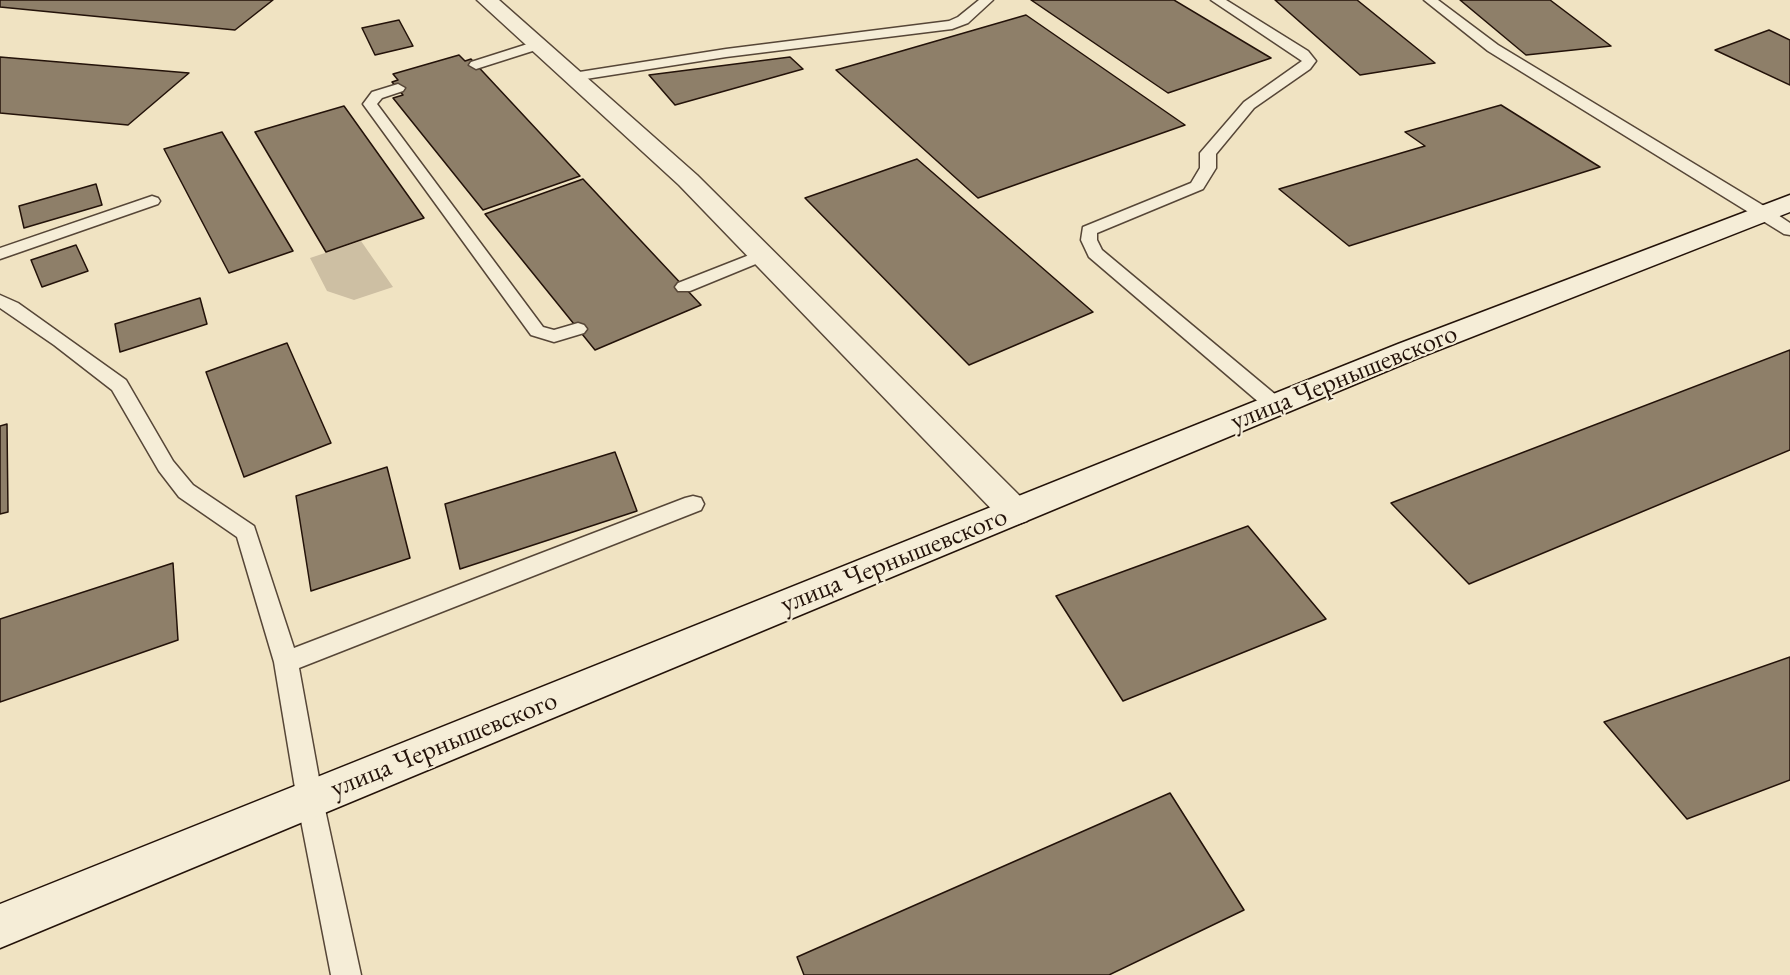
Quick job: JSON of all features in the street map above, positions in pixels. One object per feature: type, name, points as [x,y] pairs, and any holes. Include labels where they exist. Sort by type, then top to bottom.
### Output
[{"type":"main road","points":[[487,0],[688,180],[1015,512]]},
{"type":"main road","name":"улица Чернышевского","points":[[0,926],[1275,405],[1781,215]]},
{"type":"lane","points":[[573,77],[726,53],[952,25],[963,20],[987,0]]},
{"type":"lane","points":[[1217,0],[1303,54],[1308,61],[1305,66],[1249,105],[1208,153],[1208,168],[1197,186],[1089,231],[1089,240],[1095,252],[1275,405]]},
{"type":"lane","points":[[1430,0],[1493,48],[1781,215]]},
{"type":"lane","points":[[476,64],[537,45]]},
{"type":"lane","points":[[398,88],[377,95],[370,104],[537,331],[554,336],[578,329]]},
{"type":"lane","points":[[0,254],[152,201]]},
{"type":"lane","points":[[684,287],[762,255]]},
{"type":"lane","points":[[4,307],[119,384],[166,465],[186,491],[246,532],[286,662],[310,800],[346,975]]},
{"type":"lane","points":[[286,662],[693,504]]},
{"type":"shaded area","points":[[361,241],[393,287],[354,300],[327,291],[310,258]]},
{"type":"building","points":[[0,0],[273,0],[235,30],[0,7]]},
{"type":"building","points":[[1031,0],[1174,0],[1271,58],[1168,93]]},
{"type":"building","points":[[1275,0],[1357,0],[1435,63],[1360,75]]},
{"type":"building","points":[[1460,0],[1550,0],[1611,46],[1526,55]]},
{"type":"building","points":[[1026,15],[1185,125],[978,198],[836,70]]},
{"type":"building","points":[[399,20],[413,46],[375,55],[362,28]]},
{"type":"building","points":[[1769,30],[1790,40],[1790,85],[1715,50]]},
{"type":"building","points":[[459,55],[465,61],[471,59],[580,176],[483,210],[393,98],[403,95],[392,82],[398,80],[393,74]]},
{"type":"building","points":[[0,57],[189,73],[128,125],[0,113]]},
{"type":"building","points":[[790,57],[803,69],[675,105],[649,75]]},
{"type":"building","points":[[1501,105],[1600,167],[1349,246],[1279,189],[1425,146],[1405,132]]},
{"type":"building","points":[[344,106],[424,218],[326,252],[255,132]]},
{"type":"building","points":[[222,132],[293,251],[229,273],[164,149]]},
{"type":"building","points":[[917,159],[1093,312],[969,365],[805,198]]},
{"type":"building","points":[[583,179],[701,305],[595,350],[485,214]]},
{"type":"building","points":[[96,184],[102,205],[24,228],[19,206]]},
{"type":"building","points":[[76,245],[88,271],[42,287],[31,260]]},
{"type":"building","points":[[200,298],[207,324],[120,352],[115,324]]},
{"type":"building","points":[[287,343],[331,443],[244,477],[206,372]]},
{"type":"building","points":[[1790,350],[1790,450],[1469,584],[1391,503]]},
{"type":"building","points":[[7,424],[8,512],[0,514],[0,426]]},
{"type":"building","points":[[615,452],[637,511],[460,569],[445,504]]},
{"type":"building","points":[[387,467],[410,558],[311,591],[296,496]]},
{"type":"building","points":[[1248,526],[1326,619],[1123,701],[1056,596]]},
{"type":"building","points":[[173,563],[178,640],[0,702],[0,619]]},
{"type":"building","points":[[1790,657],[1790,780],[1687,819],[1604,722]]},
{"type":"building","points":[[1170,793],[1244,910],[1109,975],[804,975],[797,957]]}]
